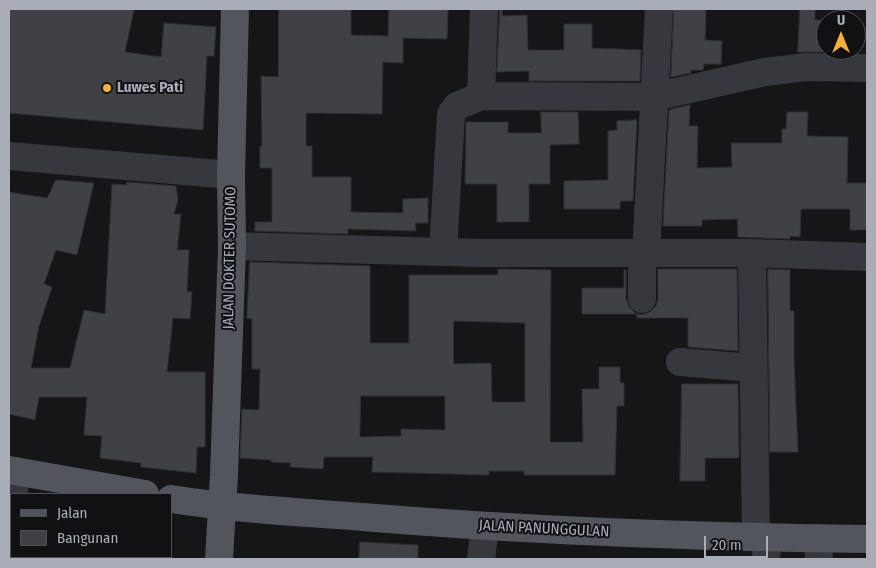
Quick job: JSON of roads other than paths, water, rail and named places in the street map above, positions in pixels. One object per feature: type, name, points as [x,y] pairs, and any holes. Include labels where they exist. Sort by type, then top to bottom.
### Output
[{"type":"main road","name":"JALAN DOKTER SUTOMO","points":[[219,559],[232,246],[230,175],[234,9]]},
{"type":"main road","points":[[12,478],[137,493]]},
{"type":"main road","name":"JALAN PANUNGGULAN","points":[[172,499],[223,489],[485,528],[819,549],[867,539]]},
{"type":"street","points":[[481,96],[484,9]]},
{"type":"street","points":[[642,299],[659,9]]},
{"type":"street","points":[[443,252],[451,114],[457,106],[481,96],[654,97],[765,72],[806,67],[867,68]]},
{"type":"street","points":[[9,156],[230,175]]},
{"type":"street","points":[[232,246],[443,252],[752,253],[867,257]]},
{"type":"street","points":[[752,253],[752,368],[763,545]]},
{"type":"street","points":[[680,362],[752,368]]},
{"type":"street","points":[[481,559],[485,528]]},
{"type":"place","name":"Luwes Pati","points":[[107,88]]}]
